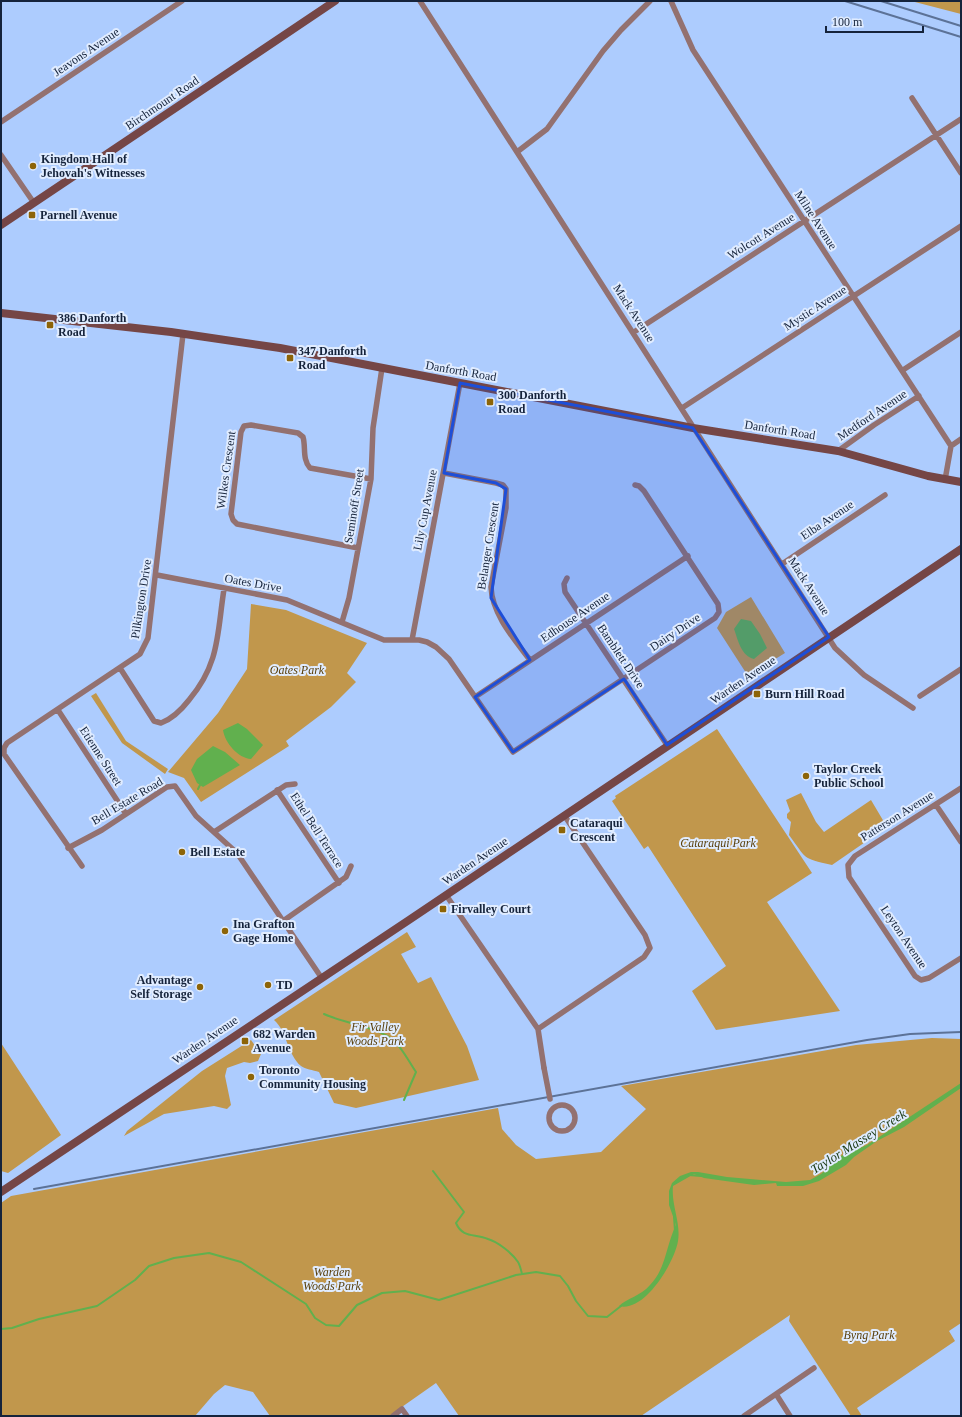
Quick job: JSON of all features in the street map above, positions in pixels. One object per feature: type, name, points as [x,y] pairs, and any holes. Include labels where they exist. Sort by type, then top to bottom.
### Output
[{"type":"main road","name":"Birchmount Road","points":[[1,225],[335,1]]},
{"type":"main road","name":"Danforth Road","points":[[1,313],[183,334],[280,348],[693,428],[838,451],[945,480],[961,482]]},
{"type":"main road","name":"Warden Avenue","points":[[1,1192],[446,895],[666,745],[961,548]]},
{"type":"street","name":"Jeavons Avenue","points":[[1,122],[182,1]]},
{"type":"street","name":"Mack Avenue","points":[[420,1],[634,332],[693,428],[829,637]]},
{"type":"street","points":[[517,152],[547,129],[603,51],[630,20],[650,1]]},
{"type":"street","name":"Milne Avenue","points":[[671,1],[693,50],[853,296],[903,370],[951,446]]},
{"type":"street","points":[[912,98],[961,173]]},
{"type":"street","name":"Wolcott Avenue","points":[[634,332],[961,119]]},
{"type":"street","points":[[1,155],[34,203]]},
{"type":"street","name":"Mystic Avenue","points":[[682,408],[961,226]]},
{"type":"street","name":"Medford Avenue","points":[[903,370],[961,332]]},
{"type":"street","name":"Pilkington Drive","points":[[82,866],[68,848],[4,754],[4,748],[7,743],[140,654],[148,638],[157,575],[183,334]]},
{"type":"street","name":"Seminoff Street","points":[[342,622],[349,598],[371,479],[373,428],[382,368]]},
{"type":"street","name":"Lily Cup Avenue","points":[[412,640],[460,383]]},
{"type":"street","name":"Medford Avenue","points":[[838,451],[874,425],[919,396]]},
{"type":"street","name":"Wilkes Crescent","points":[[358,548],[237,524],[233,520],[231,514],[241,432],[244,426],[251,425],[298,433],[303,437],[306,464],[310,468],[371,479]]},
{"type":"street","points":[[945,480],[951,446],[961,439]]},
{"type":"street","name":"Belanger Crescent","points":[[444,473],[496,483],[506,489],[506,508],[491,587],[491,598],[495,608],[530,660]]},
{"type":"street","name":"Dairy Drive","points":[[475,697],[513,752],[715,618],[719,612],[718,604],[644,491],[639,486],[635,485]]},
{"type":"street","name":"Elba Avenue","points":[[782,564],[885,495]]},
{"type":"street","name":"Edhouse Avenue","points":[[475,697],[688,556]]},
{"type":"street","name":"Oates Drive","points":[[157,575],[288,600],[384,640],[412,640]]},
{"type":"street","name":"Bamblett Drive","points":[[567,578],[564,584],[565,592],[585,624],[624,679],[666,745]]},
{"type":"street","points":[[120,668],[154,721],[161,723],[168,721],[186,704],[201,686],[210,668],[216,649],[224,589]]},
{"type":"street","points":[[829,637],[835,648],[864,675],[913,708]]},
{"type":"street","points":[[412,640],[427,642],[440,650],[449,660],[475,697]]},
{"type":"street","points":[[920,696],[961,669]]},
{"type":"street","name":"Etienne Street","points":[[58,710],[126,814]]},
{"type":"street","points":[[214,832],[286,785],[295,784]]},
{"type":"street","name":"Bell Estate Road","points":[[68,848],[102,830],[167,787],[175,786],[196,816],[237,853],[321,977]]},
{"type":"street","name":"Patterson Avenue","points":[[848,866],[855,856],[961,788]]},
{"type":"street","name":"Ethel Bell Terrace","points":[[278,790],[339,882]]},
{"type":"street","points":[[936,805],[961,842]]},
{"type":"street","points":[[538,1028],[644,957],[650,948],[645,935],[564,815]]},
{"type":"street","points":[[283,921],[346,877],[351,866]]},
{"type":"street","name":"Leyton Avenue","points":[[848,866],[849,877],[915,976],[921,980],[929,978],[961,958]]},
{"type":"street","points":[[446,895],[538,1028],[552,1110],[549,1120],[556,1129],[563,1131],[572,1126],[575,1117],[570,1108],[559,1105],[552,1110]]},
{"type":"street","points":[[744,1416],[814,1368]]},
{"type":"street","points":[[776,1394],[790,1416]]},
{"type":"street","points":[[393,1416],[402,1409],[407,1416]]},
{"type":"highlighted area","points":[[460,383],[693,428],[829,637],[667,745],[624,679],[513,752],[475,697],[530,660],[491,598],[506,489],[496,483],[444,473]]},
{"type":"green space","points":[[911,1],[961,1],[961,14]]},
{"type":"green space","points":[[751,597],[785,653],[748,676],[717,628],[726,612]]},
{"type":"green space","name":"Oates Park","points":[[251,604],[286,610],[367,643],[347,673],[356,682],[331,707],[286,741],[289,746],[201,802],[184,778],[168,772],[218,713],[247,669]]},
{"type":"green space","points":[[96,693],[126,741],[168,769],[165,774],[122,743],[91,696]]},
{"type":"green space","name":"Cataraqui Park","points":[[717,729],[812,873],[767,902],[840,1011],[716,1030],[692,991],[726,966],[648,846],[644,849],[612,801],[616,798],[615,796]]},
{"type":"green space","points":[[801,793],[816,822],[824,832],[871,800],[887,827],[832,865],[815,861],[802,853],[789,835],[791,822],[787,818],[787,814],[790,811],[786,800]]},
{"type":"green space","name":"Fir Valley Woods Park","points":[[407,932],[416,947],[401,954],[418,983],[431,977],[467,1046],[479,1080],[356,1108],[334,1103],[319,1072],[307,1069],[296,1061],[282,1030],[274,1020]]},
{"type":"green space","name":"Warden Woods Park","points":[[932,1038],[961,1039],[961,1323],[949,1331],[955,1341],[857,1408],[862,1416],[851,1416],[789,1321],[790,1315],[641,1416],[459,1416],[436,1383],[389,1416],[270,1416],[253,1392],[225,1385],[214,1394],[195,1416],[1,1416],[1,1203],[11,1196],[498,1108],[502,1129],[516,1145],[536,1159],[601,1152],[646,1109],[621,1086],[856,1045]]},
{"type":"green space","points":[[251,1040],[261,1054],[258,1061],[250,1063],[244,1062],[227,1068],[225,1076],[231,1105],[227,1109],[214,1106],[164,1114],[124,1136],[127,1131],[202,1071]]},
{"type":"green space","points":[[1,1043],[61,1135],[8,1173],[1,1171]]},
{"type":"shaded area","points":[[741,619],[751,621],[767,648],[754,659],[746,655],[743,651],[734,629]]},
{"type":"shaded area","points":[[238,723],[247,729],[263,745],[251,759],[237,753],[229,745],[224,735],[223,730]]},
{"type":"shaded area","points":[[213,746],[225,752],[240,765],[203,787],[197,783],[191,770],[197,759]]},
{"type":"shaded area","points":[[961,1083],[961,1088],[904,1127],[877,1141],[854,1157],[846,1165],[819,1181],[803,1186],[777,1186],[776,1183],[754,1185],[704,1178],[694,1174],[673,1186],[673,1200],[679,1234],[676,1250],[665,1272],[648,1294],[639,1302],[629,1306],[619,1306],[646,1289],[655,1279],[663,1264],[676,1225],[669,1205],[669,1191],[672,1183],[680,1176],[691,1172],[698,1172],[727,1177],[786,1182],[810,1180],[821,1174],[841,1156],[867,1145]]},
{"type":"waterway","points":[[198,789],[200,785]]},
{"type":"waterway","points":[[324,1014],[371,1029],[388,1036],[397,1044],[416,1072],[404,1100]]},
{"type":"waterway","points":[[433,1171],[464,1212],[456,1223],[459,1228],[466,1234],[492,1240],[504,1248],[518,1262],[522,1274]]},
{"type":"waterway","name":"Taylor Massey Creek","points":[[689,1175],[701,1176]]},
{"type":"waterway","name":"Taylor Massey Creek","points":[[674,1217],[675,1231]]},
{"type":"waterway","name":"Taylor Massey Creek","points":[[1,1329],[12,1328],[39,1319],[97,1306],[135,1280],[149,1266],[174,1258],[209,1253],[241,1262],[306,1304],[315,1318],[326,1325],[339,1326],[357,1305],[382,1293],[405,1291],[439,1300],[516,1275],[536,1272],[560,1276],[568,1286],[576,1301],[588,1316],[607,1317],[621,1306]]},
{"type":"railway","points":[[845,1],[961,37]]},
{"type":"railway","points":[[881,1],[961,26]]},
{"type":"railway","points":[[34,1189],[867,1040],[910,1034],[961,1032]]},
{"type":"place","name":"Kingdom Hall of Jehovah's Witnesses","points":[[33,166]]},
{"type":"place","name":"Parnell Avenue","points":[[32,215]]},
{"type":"place","name":"386 Danforth Road","points":[[50,325]]},
{"type":"place","name":"347 Danforth Road","points":[[290,358]]},
{"type":"place","name":"300 Danforth Road","points":[[490,402]]},
{"type":"place","name":"Burn Hill Road","points":[[757,694]]},
{"type":"place","name":"Taylor Creek Public School","points":[[806,776]]},
{"type":"place","name":"Cataraqui Crescent","points":[[562,830]]},
{"type":"place","name":"Bell Estate","points":[[182,852]]},
{"type":"place","name":"Firvalley Court","points":[[443,909]]},
{"type":"place","name":"Ina Grafton Gage Home","points":[[225,931]]},
{"type":"place","name":"TD","points":[[268,985]]},
{"type":"place","name":"Advantage Self Storage","points":[[200,987]]},
{"type":"place","name":"682 Warden Avenue","points":[[245,1041]]},
{"type":"place","name":"Toronto Community Housing","points":[[251,1077]]},
{"type":"park label","name":"Byng Park","points":[[869,1335]]}]
